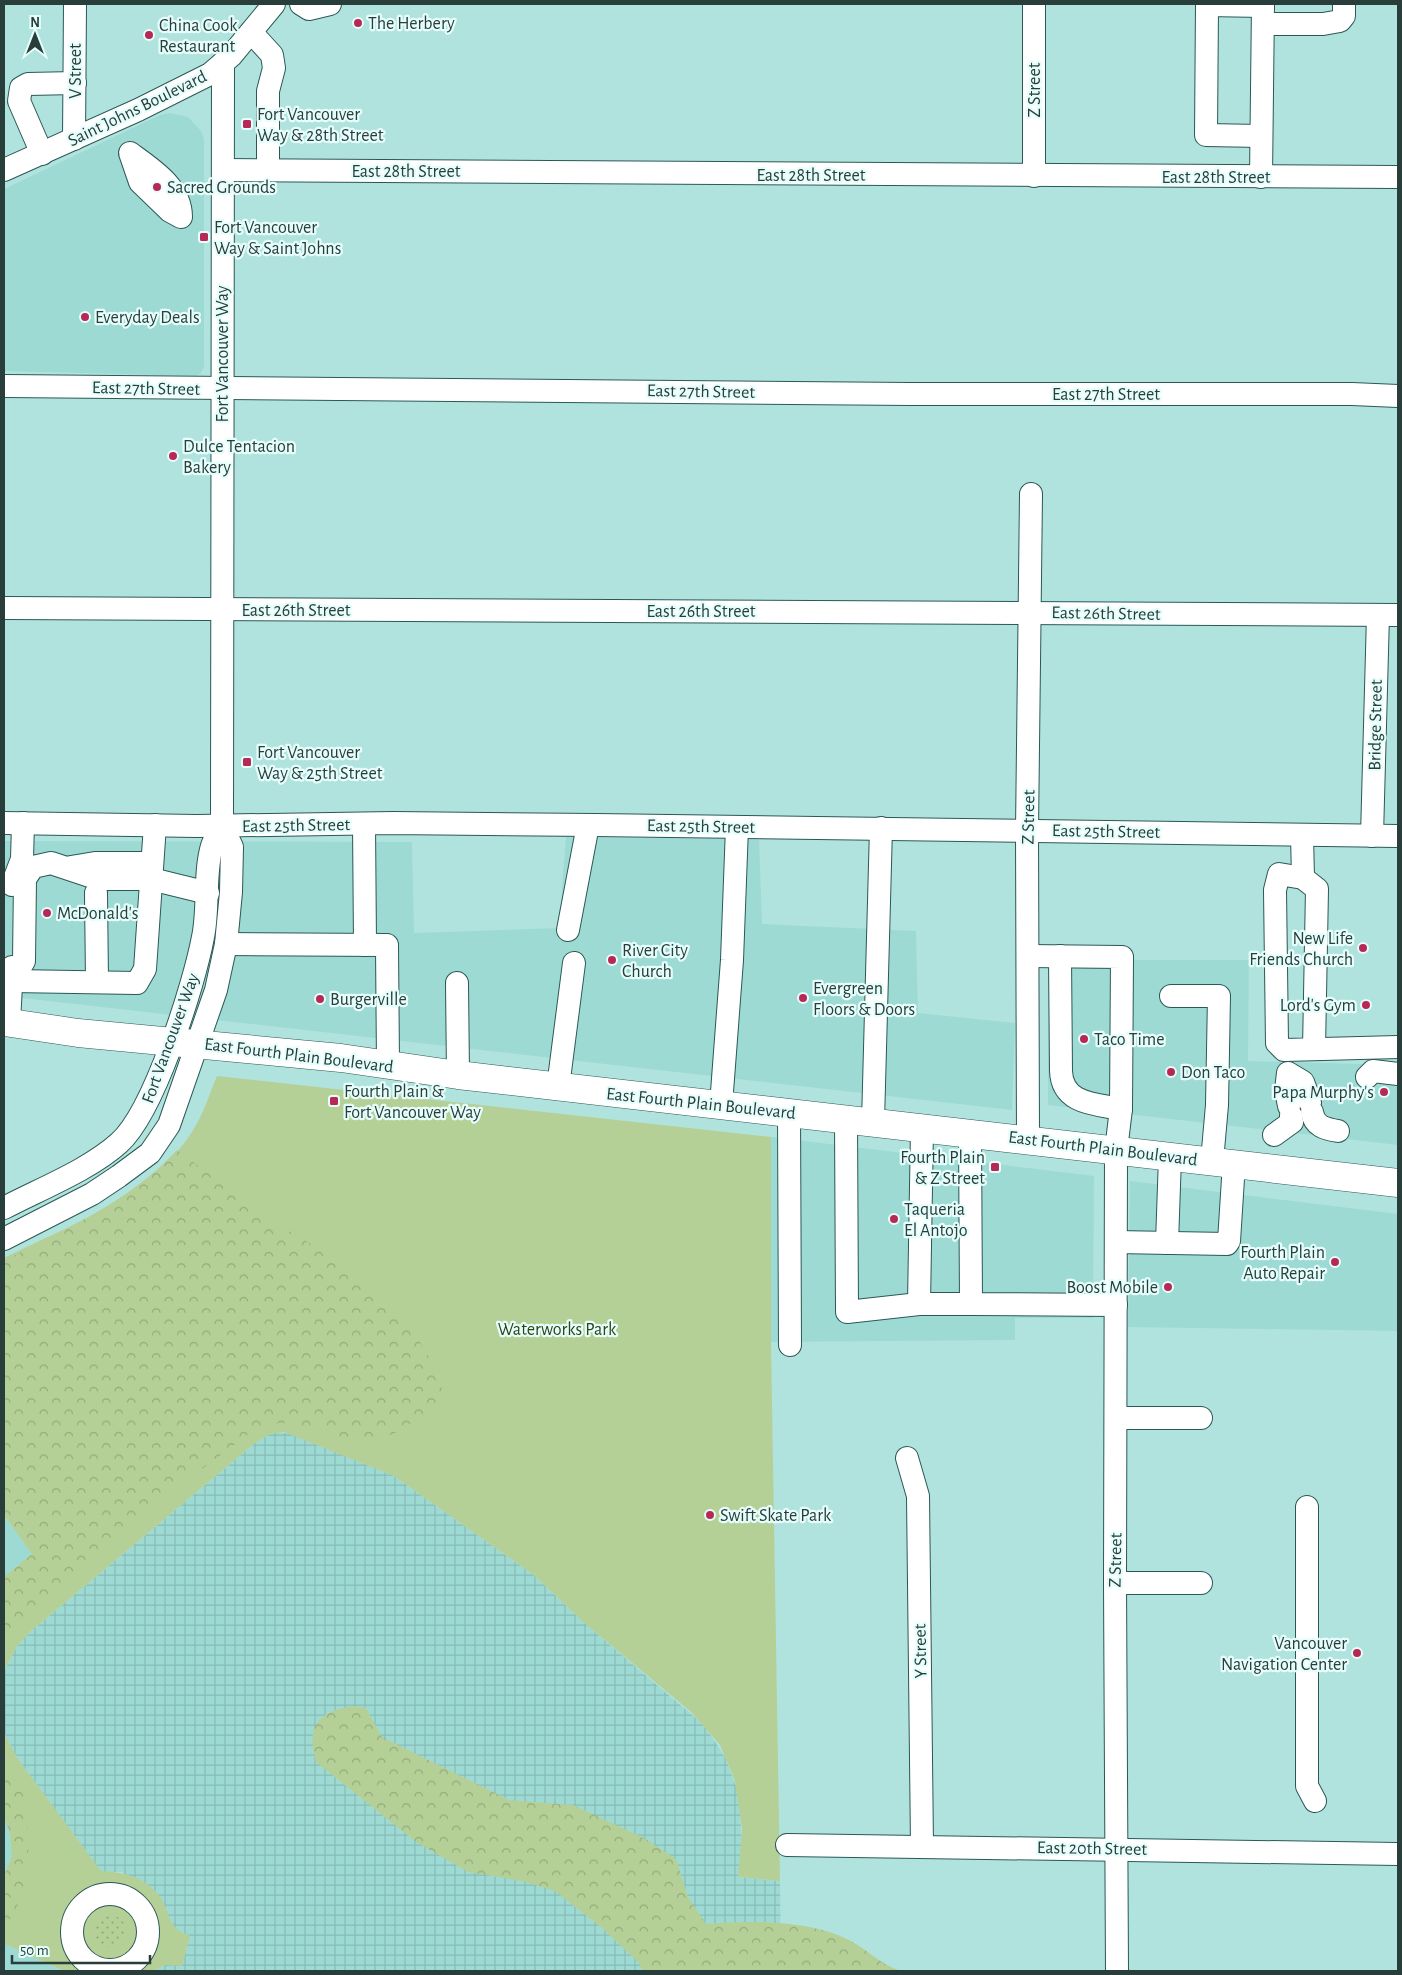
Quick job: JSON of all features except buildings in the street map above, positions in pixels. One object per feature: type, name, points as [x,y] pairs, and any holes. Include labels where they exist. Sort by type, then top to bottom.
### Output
[{"type":"main road","name":"East Fourth Plain Boulevard","points":[[6,1022],[78,1032],[199,1043],[558,1087],[1028,1139],[1398,1183]]},
{"type":"street","name":"V Street","points":[[74,139],[75,4]]},
{"type":"street","name":"Saint Johns Boulevard","points":[[4,170],[196,82],[223,63],[274,4]]},
{"type":"street","points":[[301,4],[309,9],[330,4]]},
{"type":"street","name":"Z Street","points":[[1034,4],[1034,176]]},
{"type":"street","points":[[1262,136],[1206,135],[1207,5],[1263,11],[1324,24],[1340,21],[1344,16],[1344,4]]},
{"type":"street","points":[[1261,177],[1263,11]]},
{"type":"street","points":[[250,32],[272,55],[274,68],[268,91],[268,170]]},
{"type":"street","name":"Fort Vancouver Way","points":[[4,1239],[92,1194],[150,1153],[160,1140],[176,1110],[199,1043],[216,990],[226,944],[232,892],[232,847],[222,826],[223,63]]},
{"type":"street","points":[[42,154],[20,101],[20,88],[28,84],[75,83]]},
{"type":"street","name":"East 28th Street","points":[[223,170],[1398,178]]},
{"type":"street","name":"East 27th Street","points":[[4,386],[911,394],[1352,394],[1398,396]]},
{"type":"street","name":"Z Street","points":[[1028,1139],[1027,830],[1031,494]]},
{"type":"street","name":"East 26th Street","points":[[4,608],[1388,615]]},
{"type":"street","name":"Bridge Street","points":[[1372,836],[1388,615]]},
{"type":"street","points":[[6,1022],[12,981],[11,888],[22,859],[14,823]]},
{"type":"street","name":"East 25th Street","points":[[14,823],[155,826],[364,824],[881,828],[1398,836]]},
{"type":"street","points":[[364,824],[365,945]]},
{"type":"street","points":[[12,981],[137,983],[145,969],[155,826]]},
{"type":"street","name":"Fort Vancouver Way","points":[[4,1208],[80,1168],[119,1143],[142,1114],[171,1040],[203,937],[212,847],[222,826]]},
{"type":"street","points":[[568,930],[588,826]]},
{"type":"street","points":[[721,1105],[732,960],[737,827]]},
{"type":"street","points":[[873,1122],[881,828]]},
{"type":"street","points":[[1302,835],[1303,878]]},
{"type":"street","points":[[12,981],[24,961],[25,879],[27,873],[42,864],[51,863],[68,868],[95,863],[152,871],[208,893]]},
{"type":"street","points":[[1314,1049],[1318,888],[1303,878],[1279,874],[1275,890],[1276,1043],[1284,1050],[1398,1047]]},
{"type":"street","points":[[96,893],[97,982]]},
{"type":"street","points":[[226,944],[386,945],[388,1065]]},
{"type":"street","points":[[274,944],[287,951],[352,951],[370,953],[386,958]]},
{"type":"street","points":[[1028,956],[1060,956],[1061,1071],[1063,1087],[1069,1094],[1084,1102],[1121,1109]]},
{"type":"street","name":"Z Street","points":[[1060,956],[1122,957],[1121,1109],[1116,1150],[1117,1418],[1114,1583],[1117,1971]]},
{"type":"street","points":[[558,1087],[574,963]]},
{"type":"street","points":[[456,983],[458,1075]]},
{"type":"street","points":[[1116,1242],[1226,1244],[1229,1240],[1217,1105],[1219,996],[1171,996]]},
{"type":"street","points":[[1028,1072],[1061,1071]]},
{"type":"street","points":[[1367,1077],[1374,1071],[1398,1074]]},
{"type":"street","points":[[789,1113],[790,1346]]},
{"type":"street","points":[[1274,1135],[1301,1113],[1319,1126],[1338,1131]]},
{"type":"street","points":[[846,1119],[847,1312],[919,1304],[1116,1305]]},
{"type":"street","points":[[919,1304],[922,1128]]},
{"type":"street","points":[[970,1133],[971,1304]]},
{"type":"street","points":[[1167,1243],[1170,1157]]},
{"type":"street","points":[[1117,1418],[1201,1418]]},
{"type":"street","name":"Y Street","points":[[907,1458],[918,1496],[922,1846]]},
{"type":"street","points":[[1307,1507],[1307,1786],[1315,1801]]},
{"type":"street","points":[[1114,1583],[1201,1583]]},
{"type":"street","name":"East 20th Street","points":[[787,1845],[1398,1854]]},
{"type":"shaded area","points":[[169,113],[188,117],[201,131],[204,140],[204,366],[201,373],[196,376],[4,371],[4,189],[160,115]]},
{"type":"shaded area","points":[[566,837],[759,839],[762,924],[916,931],[918,1013],[1015,1023],[1012,1110],[4,996],[4,841],[412,842],[414,933],[559,928]]},
{"type":"shaded area","points":[[1048,960],[1249,960],[1248,1061],[1398,1065],[1398,1145],[1048,1105]]},
{"type":"shaded area","points":[[771,1137],[1094,1176],[1093,1318],[1015,1318],[1015,1340],[771,1342]]},
{"type":"shaded area","points":[[1130,1181],[1398,1214],[1398,1331],[1128,1327]]},
{"type":"shaded area","points":[[277,1432],[293,1434],[394,1476],[535,1576],[582,1621],[704,1725],[725,1757],[739,1794],[742,1846],[738,1877],[780,1881],[781,1971],[154,1971],[165,1965],[174,1964],[190,1936],[176,1930],[168,1915],[122,1872],[101,1872],[18,1759],[4,1733],[4,1671],[17,1646],[30,1632],[255,1443]]},
{"type":"shaded area","points":[[4,1515],[32,1554],[4,1577]]},
{"type":"shaded area","points":[[4,1815],[10,1834],[12,1856],[4,1875]]},
{"type":"shaded area","points":[[4,1944],[63,1971],[4,1971]]},
{"type":"green space","name":"Waterworks Park","points":[[217,1076],[771,1137],[771,1342],[780,1881],[738,1877],[742,1829],[735,1781],[720,1745],[691,1712],[582,1621],[535,1576],[394,1476],[284,1432],[270,1434],[255,1443],[30,1632],[17,1646],[4,1671],[4,1577],[32,1554],[4,1515],[4,1258],[110,1205],[136,1189],[159,1171],[179,1149],[196,1125]]},
{"type":"green space","points":[[177,1150],[270,1219],[355,1271],[411,1327],[444,1382],[439,1398],[433,1410],[427,1414],[392,1434],[376,1439],[346,1438],[282,1423],[269,1425],[250,1433],[119,1531],[4,1644],[4,1577],[32,1554],[4,1515],[4,1261],[117,1200],[158,1169]]},
{"type":"green space","points":[[354,1706],[366,1708],[382,1737],[509,1800],[573,1805],[644,1838],[676,1859],[688,1897],[706,1924],[759,1922],[816,1928],[849,1940],[887,1965],[901,1971],[643,1971],[639,1963],[602,1928],[555,1891],[522,1881],[468,1872],[416,1842],[316,1762],[313,1739],[317,1723],[331,1712]]},
{"type":"green space","points":[[4,1733],[18,1759],[101,1871],[117,1872],[132,1876],[146,1883],[158,1894],[176,1928],[190,1936],[182,1966],[165,1965],[154,1971],[64,1971],[4,1944],[4,1875],[12,1856],[10,1834],[4,1815]]},
{"type":"green space","points":[[4,1761],[26,1800],[29,1863],[20,1901],[7,1924],[4,1925],[4,1876],[12,1856],[10,1834],[4,1815]]},
{"type":"green space","points":[[110,1915],[116,1916],[121,1920],[125,1925],[125,1937],[121,1942],[116,1946],[110,1947],[104,1946],[99,1942],[95,1937],[94,1931],[95,1925],[99,1920],[104,1916]]},
{"type":"place","name":"The Herbery","points":[[358,23]]},
{"type":"place","name":"China Cook Restaurant","points":[[149,35]]},
{"type":"place","name":"Fort Vancouver Way & 28th Street","points":[[247,124]]},
{"type":"place","name":"Sacred Grounds","points":[[157,187]]},
{"type":"place","name":"Fort Vancouver Way & Saint Johns","points":[[204,237]]},
{"type":"place","name":"Everyday Deals","points":[[85,317]]},
{"type":"place","name":"Dulce Tentacion Bakery","points":[[173,456]]},
{"type":"place","name":"Fort Vancouver Way & 25th Street","points":[[247,762]]},
{"type":"place","name":"McDonald's","points":[[47,913]]},
{"type":"place","name":"New Life Friends Church","points":[[1363,948]]},
{"type":"place","name":"River City Church","points":[[612,960]]},
{"type":"place","name":"Evergreen Floors & Doors","points":[[803,998]]},
{"type":"place","name":"Burgerville","points":[[320,999]]},
{"type":"place","name":"Lord's Gym","points":[[1366,1005]]},
{"type":"place","name":"Taco Time","points":[[1084,1039]]},
{"type":"place","name":"Don Taco","points":[[1171,1072]]},
{"type":"place","name":"Papa Murphy's","points":[[1384,1092]]},
{"type":"place","name":"Fourth Plain & Fort Vancouver Way","points":[[334,1101]]},
{"type":"place","name":"Fourth Plain & Z Street","points":[[995,1167]]},
{"type":"place","name":"Taqueria El Antojo","points":[[894,1219]]},
{"type":"place","name":"Fourth Plain Auto Repair","points":[[1335,1262]]},
{"type":"place","name":"Boost Mobile","points":[[1168,1287]]},
{"type":"place","name":"Swift Skate Park","points":[[710,1515]]},
{"type":"place","name":"Vancouver Navigation Center","points":[[1357,1653]]}]
